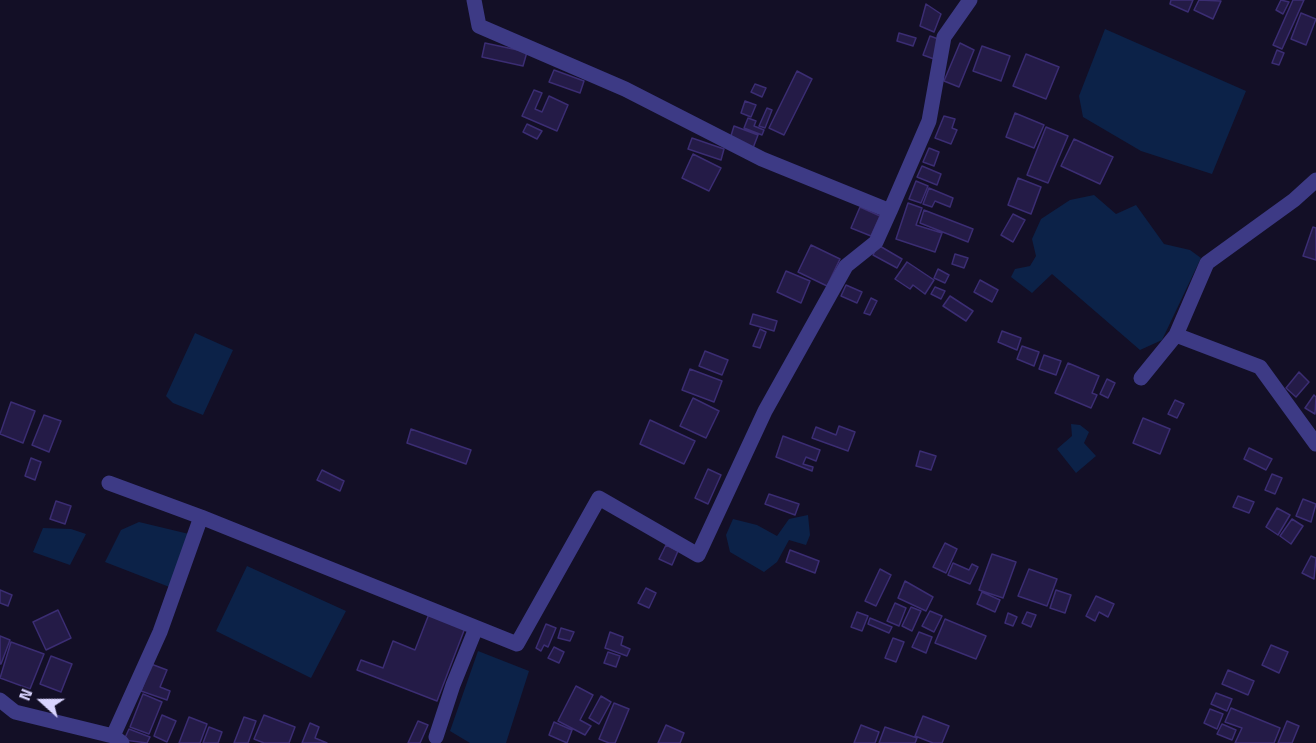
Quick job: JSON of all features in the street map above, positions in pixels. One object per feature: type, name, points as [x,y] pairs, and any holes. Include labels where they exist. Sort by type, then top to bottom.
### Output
[{"type":"street","points":[[474,0],[479,27],[625,89],[762,159],[890,211]]},
{"type":"street","points":[[109,483],[201,517],[517,644],[599,498],[698,555],[765,411],[846,266],[876,242],[928,121],[944,37],[970,0]]},
{"type":"street","points":[[1141,378],[1176,335],[1208,263],[1294,200],[1316,180]]},
{"type":"street","points":[[1176,335],[1260,367],[1316,444]]},
{"type":"street","points":[[0,700],[15,712],[118,739],[160,632],[201,517]]},
{"type":"street","points":[[435,737],[476,628]]},
{"type":"water","points":[[1105,29],[1246,91],[1212,174],[1141,151],[1083,117],[1079,96]]},
{"type":"water","points":[[1094,195],[1116,214],[1136,205],[1164,244],[1190,250],[1201,258],[1162,340],[1140,350],[1052,274],[1032,293],[1011,277],[1015,269],[1030,266],[1036,256],[1032,239],[1041,219],[1070,200]]},
{"type":"water","points":[[195,333],[233,350],[203,415],[173,403],[166,396]]},
{"type":"water","points":[[1071,424],[1080,425],[1089,432],[1084,443],[1096,456],[1076,473],[1057,449],[1072,436]]},
{"type":"water","points":[[808,515],[810,535],[806,545],[789,540],[777,562],[764,572],[730,552],[726,535],[733,519],[757,525],[777,536],[789,519]]},
{"type":"water","points":[[139,522],[189,534],[172,588],[105,562],[121,530]]},
{"type":"water","points":[[43,528],[71,529],[86,534],[70,565],[33,552]]},
{"type":"water","points":[[247,566],[346,611],[311,678],[216,631]]},
{"type":"water","points":[[478,651],[529,671],[506,743],[470,743],[450,731]]},
{"type":"building","points":[[1171,0],[1193,0],[1188,12],[1170,4]]},
{"type":"building","points":[[1199,0],[1221,1],[1213,19],[1194,10]]},
{"type":"building","points":[[1281,0],[1289,2],[1283,14],[1276,10]]},
{"type":"building","points":[[1293,0],[1304,0],[1282,49],[1273,45]]},
{"type":"building","points":[[926,4],[941,14],[934,32],[920,26]]},
{"type":"building","points":[[1301,13],[1316,19],[1306,45],[1291,39]]},
{"type":"building","points":[[899,33],[916,38],[913,46],[897,41]]},
{"type":"building","points":[[930,36],[941,40],[934,59],[923,55]]},
{"type":"building","points":[[485,43],[527,52],[523,66],[482,57]]},
{"type":"building","points":[[960,43],[974,50],[959,87],[944,81]]},
{"type":"building","points":[[982,46],[1010,56],[1001,81],[973,71]]},
{"type":"building","points":[[1277,50],[1284,53],[1279,65],[1272,63]]},
{"type":"building","points":[[1026,54],[1059,67],[1046,99],[1013,86]]},
{"type":"building","points":[[554,70],[584,81],[580,93],[549,82]]},
{"type":"building","points":[[797,71],[812,79],[784,135],[769,128]]},
{"type":"building","points":[[755,84],[766,88],[762,97],[751,92]]},
{"type":"building","points":[[534,90],[542,93],[535,109],[542,112],[549,96],[568,105],[557,131],[522,116]]},
{"type":"building","points":[[745,101],[756,105],[751,117],[741,113]]},
{"type":"building","points":[[767,108],[772,110],[765,128],[759,126]]},
{"type":"building","points":[[1015,113],[1044,125],[1034,148],[1006,137]]},
{"type":"building","points":[[944,116],[955,119],[952,128],[957,130],[951,144],[935,138]]},
{"type":"building","points":[[748,118],[756,121],[754,126],[764,130],[762,135],[744,128]]},
{"type":"building","points":[[527,124],[542,131],[537,139],[523,132]]},
{"type":"building","points":[[734,126],[758,135],[753,148],[730,139]]},
{"type":"building","points":[[1046,127],[1068,136],[1048,183],[1027,175]]},
{"type":"building","points":[[692,138],[724,149],[721,160],[688,149]]},
{"type":"building","points":[[1074,139],[1113,157],[1100,184],[1061,166]]},
{"type":"building","points":[[929,148],[939,152],[934,166],[923,162]]},
{"type":"building","points":[[693,154],[721,168],[709,191],[682,178]]},
{"type":"building","points":[[922,166],[941,174],[937,185],[917,177]]},
{"type":"building","points":[[1018,178],[1041,187],[1031,214],[1008,205]]},
{"type":"building","points":[[916,181],[928,186],[921,203],[909,199]]},
{"type":"building","points":[[929,188],[953,198],[950,207],[935,201],[932,207],[923,204]]},
{"type":"building","points":[[908,203],[922,208],[916,225],[942,233],[935,252],[896,239]]},
{"type":"building","points":[[860,207],[880,216],[871,236],[851,228]]},
{"type":"building","points":[[924,210],[973,229],[968,242],[920,223]]},
{"type":"building","points":[[1013,214],[1025,220],[1013,242],[1001,235]]},
{"type":"building","points":[[1313,227],[1316,228],[1316,260],[1303,256]]},
{"type":"building","points":[[811,245],[840,259],[827,286],[798,272]]},
{"type":"building","points":[[878,245],[902,259],[897,268],[873,255]]},
{"type":"building","points":[[955,254],[968,258],[964,268],[952,264]]},
{"type":"building","points":[[907,262],[934,280],[925,294],[913,285],[910,289],[895,279]]},
{"type":"building","points":[[938,269],[949,275],[945,283],[934,278]]},
{"type":"building","points":[[786,271],[810,281],[801,303],[777,292]]},
{"type":"building","points":[[980,280],[998,290],[992,302],[974,292]]},
{"type":"building","points":[[846,285],[862,292],[857,303],[841,296]]},
{"type":"building","points":[[935,287],[945,291],[941,299],[931,294]]},
{"type":"building","points":[[950,296],[973,311],[966,321],[943,306]]},
{"type":"building","points":[[871,298],[877,301],[870,315],[864,313]]},
{"type":"building","points":[[753,314],[777,321],[774,331],[750,324]]},
{"type":"building","points":[[760,329],[766,332],[760,348],[753,346]]},
{"type":"building","points":[[1002,331],[1021,338],[1017,350],[998,342]]},
{"type":"building","points":[[1022,346],[1039,352],[1034,366],[1017,359]]},
{"type":"building","points":[[705,351],[728,360],[722,375],[699,366]]},
{"type":"building","points":[[1044,355],[1061,361],[1056,375],[1039,369]]},
{"type":"building","points":[[1068,363],[1099,376],[1092,393],[1097,395],[1091,408],[1055,393]]},
{"type":"building","points":[[690,369],[722,381],[714,402],[682,390]]},
{"type":"building","points":[[1299,372],[1309,382],[1296,397],[1286,388]]},
{"type":"building","points":[[1107,379],[1115,383],[1108,398],[1100,394]]},
{"type":"building","points":[[1314,395],[1316,397],[1315,414],[1305,408]]},
{"type":"building","points":[[693,398],[719,411],[706,438],[680,426]]},
{"type":"building","points":[[1175,400],[1184,404],[1177,418],[1168,414]]},
{"type":"building","points":[[11,402],[35,411],[23,443],[0,434]]},
{"type":"building","points":[[44,415],[61,421],[49,452],[32,445]]},
{"type":"building","points":[[1143,418],[1170,429],[1160,454],[1133,443]]},
{"type":"building","points":[[650,420],[695,441],[684,464],[640,444]]},
{"type":"building","points":[[839,426],[855,432],[848,451],[812,438],[816,427],[836,435]]},
{"type":"building","points":[[411,429],[471,450],[466,464],[407,443]]},
{"type":"building","points":[[783,436],[820,450],[816,461],[806,457],[803,464],[813,467],[812,471],[776,457]]},
{"type":"building","points":[[1249,448],[1272,459],[1266,470],[1244,459]]},
{"type":"building","points":[[920,451],[936,456],[931,470],[916,466]]},
{"type":"building","points":[[31,458],[41,462],[35,480],[25,476]]},
{"type":"building","points":[[708,469],[721,475],[708,504],[695,498]]},
{"type":"building","points":[[322,470],[344,481],[340,491],[317,480]]},
{"type":"building","points":[[1272,474],[1282,478],[1275,494],[1265,490]]},
{"type":"building","points":[[769,494],[799,504],[795,515],[765,504]]},
{"type":"building","points":[[1238,496],[1254,502],[1249,513],[1233,507]]},
{"type":"building","points":[[1303,499],[1316,504],[1311,522],[1296,516]]},
{"type":"building","points":[[56,501],[71,506],[65,524],[50,519]]},
{"type":"building","points":[[1277,508],[1290,515],[1278,535],[1266,527]]},
{"type":"building","points":[[1292,519],[1303,526],[1291,544],[1280,536]]},
{"type":"building","points":[[945,543],[957,549],[946,573],[933,567]]},
{"type":"building","points":[[666,545],[678,551],[672,565],[659,559]]},
{"type":"building","points":[[790,550],[819,561],[815,573],[786,562]]},
{"type":"building","points":[[992,554],[1016,562],[1003,598],[979,590]]},
{"type":"building","points":[[1311,556],[1316,558],[1314,579],[1302,573]]},
{"type":"building","points":[[953,563],[969,570],[972,564],[978,567],[970,584],[948,575]]},
{"type":"building","points":[[880,569],[891,575],[876,606],[865,601]]},
{"type":"building","points":[[1029,569],[1057,579],[1047,606],[1018,596]]},
{"type":"building","points":[[905,581],[933,597],[926,611],[898,598]]},
{"type":"building","points":[[646,588],[656,593],[649,608],[638,603]]},
{"type":"building","points":[[0,590],[12,595],[8,606],[0,603]]},
{"type":"building","points":[[1056,590],[1071,595],[1065,613],[1050,608]]},
{"type":"building","points":[[982,592],[1000,600],[995,612],[977,604]]},
{"type":"building","points":[[1096,596],[1114,604],[1108,617],[1099,612],[1095,621],[1086,616]]},
{"type":"building","points":[[895,603],[906,608],[899,626],[887,621]]},
{"type":"building","points":[[911,607],[921,611],[912,631],[902,626]]},
{"type":"building","points":[[58,610],[71,638],[46,650],[33,622]]},
{"type":"building","points":[[930,611],[942,616],[934,632],[922,626]]},
{"type":"building","points":[[857,612],[868,616],[862,631],[851,627]]},
{"type":"building","points":[[1027,612],[1036,615],[1031,627],[1022,623]]},
{"type":"building","points":[[1008,613],[1017,617],[1013,626],[1005,623]]},
{"type":"building","points":[[429,614],[465,628],[437,701],[357,670],[361,660],[383,668],[393,641],[415,650]]},
{"type":"building","points":[[870,618],[892,627],[889,633],[868,624]]},
{"type":"building","points":[[945,619],[986,636],[976,659],[935,643]]},
{"type":"building","points":[[546,624],[556,628],[548,647],[544,645],[541,651],[536,648]]},
{"type":"building","points":[[561,628],[574,632],[570,641],[558,638]]},
{"type":"building","points":[[610,632],[623,637],[621,645],[630,649],[627,656],[605,648]]},
{"type":"building","points":[[919,632],[932,637],[926,653],[912,647]]},
{"type":"building","points":[[0,636],[10,640],[1,664],[0,664]]},
{"type":"building","points":[[893,638],[904,642],[896,662],[885,658]]},
{"type":"building","points":[[11,642],[44,654],[30,689],[0,678]]},
{"type":"building","points":[[1271,645],[1288,652],[1279,673],[1262,665]]},
{"type":"building","points":[[554,647],[564,652],[559,663],[548,658]]},
{"type":"building","points":[[608,652],[620,656],[616,667],[604,663]]},
{"type":"building","points":[[51,656],[72,664],[61,692],[40,684]]},
{"type":"building","points":[[151,664],[167,670],[160,687],[170,691],[167,700],[141,691]]},
{"type":"building","points":[[1228,670],[1254,681],[1248,695],[1222,684]]},
{"type":"building","points":[[576,686],[593,695],[580,720],[591,726],[585,735],[558,721]]},
{"type":"building","points":[[1216,693],[1232,699],[1227,711],[1211,704]]},
{"type":"building","points":[[143,694],[162,702],[149,734],[130,727]]},
{"type":"building","points":[[601,696],[611,702],[599,724],[589,718]]},
{"type":"building","points":[[614,703],[629,709],[615,743],[609,743],[599,739]]},
{"type":"building","points":[[1231,708],[1280,728],[1274,743],[1235,743],[1242,728],[1225,722]]},
{"type":"building","points":[[1210,709],[1223,714],[1217,729],[1204,723]]},
{"type":"building","points":[[162,715],[176,721],[167,742],[154,736]]},
{"type":"building","points":[[264,715],[295,727],[289,743],[264,743],[254,739]]},
{"type":"building","points":[[923,716],[949,726],[942,743],[933,743],[915,736]]},
{"type":"building","points":[[189,717],[207,724],[200,743],[179,743]]},
{"type":"building","points":[[244,717],[256,721],[248,743],[234,743]]},
{"type":"building","points":[[418,721],[428,725],[420,743],[408,743]]},
{"type":"building","points":[[1287,721],[1299,726],[1292,743],[1278,743]]},
{"type":"building","points":[[554,722],[572,730],[567,743],[549,735]]},
{"type":"building","points":[[310,723],[319,727],[315,738],[327,743],[302,743]]},
{"type":"building","points":[[1222,724],[1236,730],[1232,740],[1217,734]]},
{"type":"building","points":[[666,725],[684,733],[680,743],[658,743]]},
{"type":"building","points":[[861,725],[879,732],[875,743],[854,743]]},
{"type":"building","points":[[209,727],[222,732],[218,743],[203,743]]},
{"type":"building","points":[[885,727],[917,738],[915,743],[879,743]]},
{"type":"building","points":[[129,729],[150,737],[147,743],[124,740]]}]
